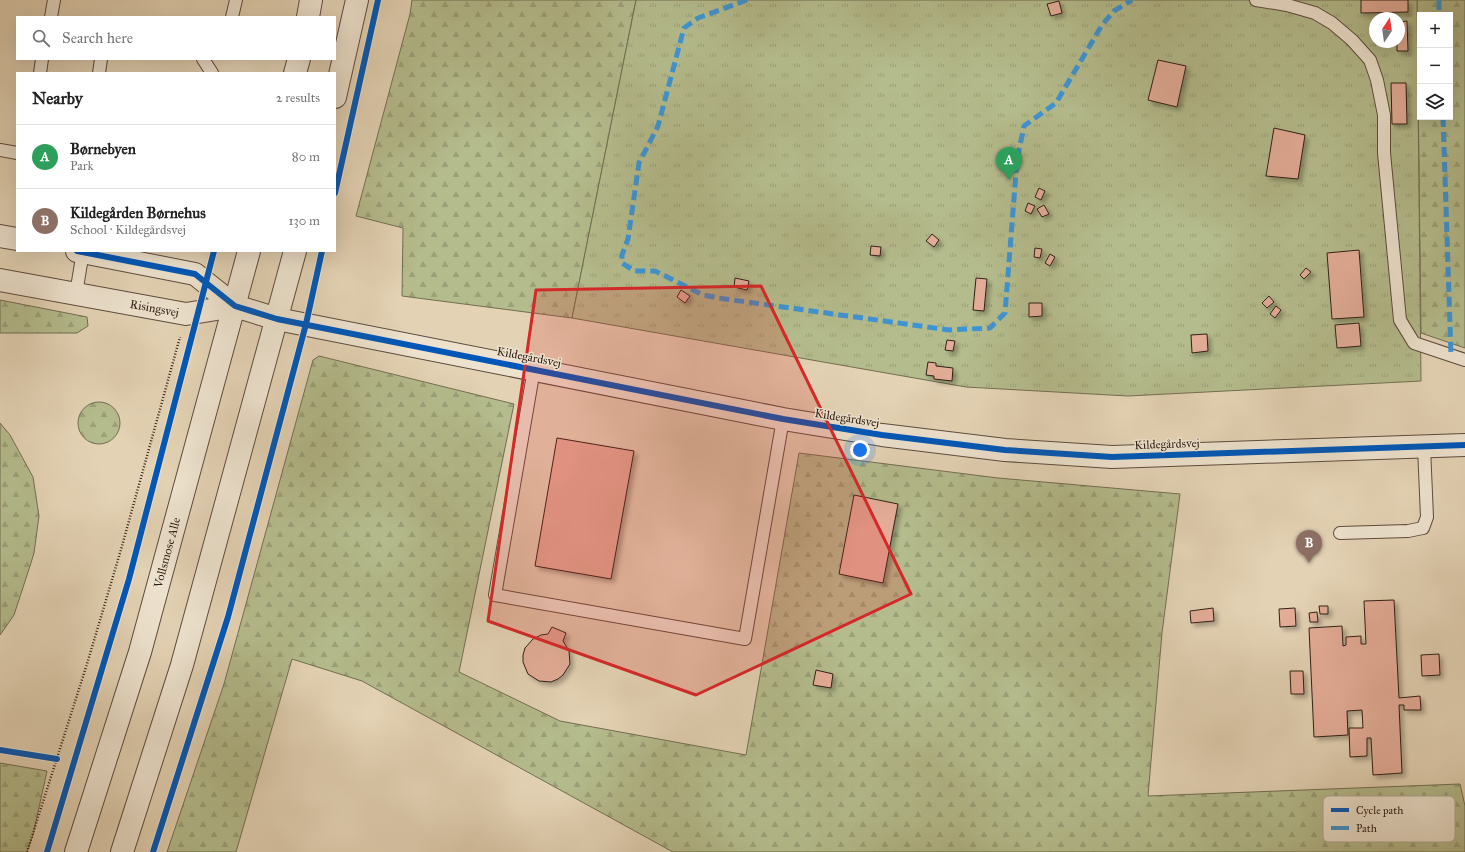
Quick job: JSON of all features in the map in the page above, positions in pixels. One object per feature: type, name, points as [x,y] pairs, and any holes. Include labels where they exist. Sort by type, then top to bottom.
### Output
[{"type":"street","points":[[308,16],[311,0]]},
{"type":"street","points":[[336,93],[357,0]]},
{"type":"street","points":[[295,72],[299,60]]},
{"type":"street","points":[[0,236],[16,239]]},
{"type":"street","points":[[91,252],[110,254],[195,274],[235,306]]},
{"type":"street","name":"Vollsmose Alle","points":[[76,852],[140,652],[250,252]]},
{"type":"street","points":[[122,852],[182,665],[278,319],[295,252]]},
{"type":"street","name":"Risingsvej","points":[[0,280],[186,314],[235,306]]},
{"type":"street","name":"Kildegårdsvej","points":[[235,306],[278,319],[783,419],[882,435],[1005,450],[1112,457],[1465,445]]},
{"type":"lane","points":[[50,16],[54,0]]},
{"type":"lane","points":[[232,16],[236,0]]},
{"type":"lane","points":[[1256,0],[1287,5],[1315,13],[1332,23],[1352,40],[1370,60],[1377,80],[1384,115],[1384,153],[1400,320],[1414,343],[1465,360]]},
{"type":"lane","points":[[40,72],[42,60]]},
{"type":"lane","points":[[99,72],[101,60]]},
{"type":"lane","points":[[204,60],[211,72]]},
{"type":"lane","points":[[0,150],[16,153]]},
{"type":"lane","points":[[76,294],[81,252]]},
{"type":"lane","points":[[534,370],[495,596],[745,639],[783,419]]},
{"type":"lane","points":[[1340,533],[1408,532],[1423,528],[1427,517],[1424,447]]},
{"type":"path","points":[[27,852],[96,635],[186,314]]},
{"type":"highlighted area","points":[[761,286],[911,594],[696,695],[488,621],[536,290]]},
{"type":"green space","points":[[412,0],[636,0],[572,318],[402,296],[403,228],[356,216],[410,14]]},
{"type":"green space","points":[[636,0],[1417,0],[1417,120],[1418,120],[1421,381],[1128,396],[966,387],[572,318]]},
{"type":"green space","points":[[1417,0],[1465,0],[1465,348],[1421,333],[1418,120],[1453,120],[1453,12],[1417,12]]},
{"type":"green space","points":[[0,300],[87,317],[88,326],[77,333],[0,333]]},
{"type":"green space","points":[[319,356],[514,404],[459,672],[560,721],[746,755],[799,453],[998,478],[1180,494],[1162,633],[1148,796],[1460,784],[1465,806],[1465,852],[673,852],[362,681],[292,659],[236,852],[167,852],[224,684],[313,360]]},
{"type":"green space","points":[[95,402],[103,402],[111,405],[117,411],[120,423],[117,435],[111,441],[103,444],[95,444],[87,441],[81,435],[78,427],[78,419],[81,411],[87,405]]},
{"type":"green space","points":[[0,423],[10,435],[33,477],[39,516],[34,553],[14,615],[0,635]]},
{"type":"green space","points":[[0,763],[47,771],[33,835],[27,852],[0,852]]},
{"type":"building","points":[[1361,0],[1408,0],[1408,12],[1361,13]]},
{"type":"building","points":[[1059,1],[1062,13],[1051,16],[1047,4]]},
{"type":"building","points":[[1405,21],[1407,21],[1408,51],[1397,51],[1397,48],[1405,48]]},
{"type":"building","points":[[1158,60],[1186,66],[1177,107],[1148,100]]},
{"type":"building","points":[[1391,83],[1406,83],[1407,124],[1392,124]]},
{"type":"building","points":[[1274,128],[1305,135],[1298,179],[1266,176]]},
{"type":"building","points":[[1039,188],[1045,191],[1041,200],[1035,197]]},
{"type":"building","points":[[1028,203],[1035,206],[1031,214],[1025,211]]},
{"type":"building","points":[[1044,205],[1049,214],[1042,217],[1037,209]]},
{"type":"building","points":[[932,234],[939,240],[934,247],[926,241]]},
{"type":"building","points":[[871,246],[881,247],[880,256],[870,255]]},
{"type":"building","points":[[1035,248],[1042,249],[1040,258],[1034,257]]},
{"type":"building","points":[[1359,250],[1364,317],[1332,319],[1327,253]]},
{"type":"building","points":[[1050,254],[1055,257],[1050,266],[1045,263]]},
{"type":"building","points":[[1306,268],[1311,272],[1304,279],[1300,275]]},
{"type":"building","points":[[735,278],[749,281],[747,290],[734,287]]},
{"type":"building","points":[[976,278],[987,279],[984,311],[973,310]]},
{"type":"building","points":[[681,290],[690,296],[685,303],[677,297]]},
{"type":"building","points":[[1269,296],[1274,302],[1267,308],[1262,303]]},
{"type":"building","points":[[1029,303],[1042,303],[1042,316],[1029,317]]},
{"type":"building","points":[[1276,306],[1281,310],[1275,318],[1270,314]]},
{"type":"building","points":[[1359,323],[1361,346],[1337,348],[1335,325]]},
{"type":"building","points":[[1207,334],[1208,351],[1192,353],[1191,335]]},
{"type":"building","points":[[947,340],[955,341],[953,351],[945,350]]},
{"type":"building","points":[[928,362],[936,363],[936,366],[953,368],[952,381],[934,379],[934,376],[926,375]]},
{"type":"building","points":[[557,438],[634,451],[611,579],[535,566]]},
{"type":"building","points":[[854,495],[898,504],[883,583],[839,574]]},
{"type":"building","points":[[1394,600],[1399,698],[1420,696],[1421,710],[1404,710],[1404,705],[1399,705],[1402,773],[1373,775],[1371,738],[1367,738],[1367,756],[1350,757],[1349,728],[1363,728],[1362,710],[1347,711],[1348,735],[1314,737],[1309,628],[1342,626],[1343,646],[1346,645],[1346,637],[1361,636],[1361,644],[1366,644],[1364,601]]},
{"type":"building","points":[[1319,606],[1328,606],[1328,614],[1320,614]]},
{"type":"building","points":[[1213,608],[1214,621],[1191,623],[1190,611]]},
{"type":"building","points":[[1295,608],[1296,626],[1280,627],[1279,609]]},
{"type":"building","points":[[1317,612],[1318,622],[1310,622],[1309,613]]},
{"type":"building","points":[[552,627],[566,633],[563,641],[569,651],[570,664],[563,675],[558,679],[551,682],[539,681],[528,674],[523,662],[523,655],[525,648],[533,639],[541,635],[548,634]]},
{"type":"building","points":[[1439,654],[1440,675],[1422,676],[1421,655]]},
{"type":"building","points":[[816,670],[833,674],[831,688],[813,685]]},
{"type":"building","points":[[1290,671],[1303,671],[1304,694],[1291,694]]},
{"type":"marked path","points":[[747,0],[698,18],[684,28],[658,126],[639,163],[628,239],[622,255],[622,263],[634,271],[655,271],[703,295],[949,330],[990,328],[1005,313],[1017,160],[1024,126],[1056,103],[1102,25],[1114,11],[1132,0]]},
{"type":"marked path","points":[[1439,0],[1439,12]]},
{"type":"marked path","points":[[1443,120],[1451,355]]},
{"type":"cycle path","points":[[336,189],[378,0]]},
{"type":"cycle path","points":[[82,252],[195,274],[235,306],[277,319],[783,419],[882,435],[1005,450],[1112,457],[1465,445]]},
{"type":"cycle path","points":[[47,852],[129,579],[214,252]]},
{"type":"cycle path","points":[[153,852],[228,617],[306,324],[322,252]]},
{"type":"cycle path","points":[[0,750],[57,759]]},
{"type":"place","name":"Børnebyen","points":[[1009,180]]},
{"type":"place","name":"Kildegården Børnehus","points":[[1309,563]]}]
